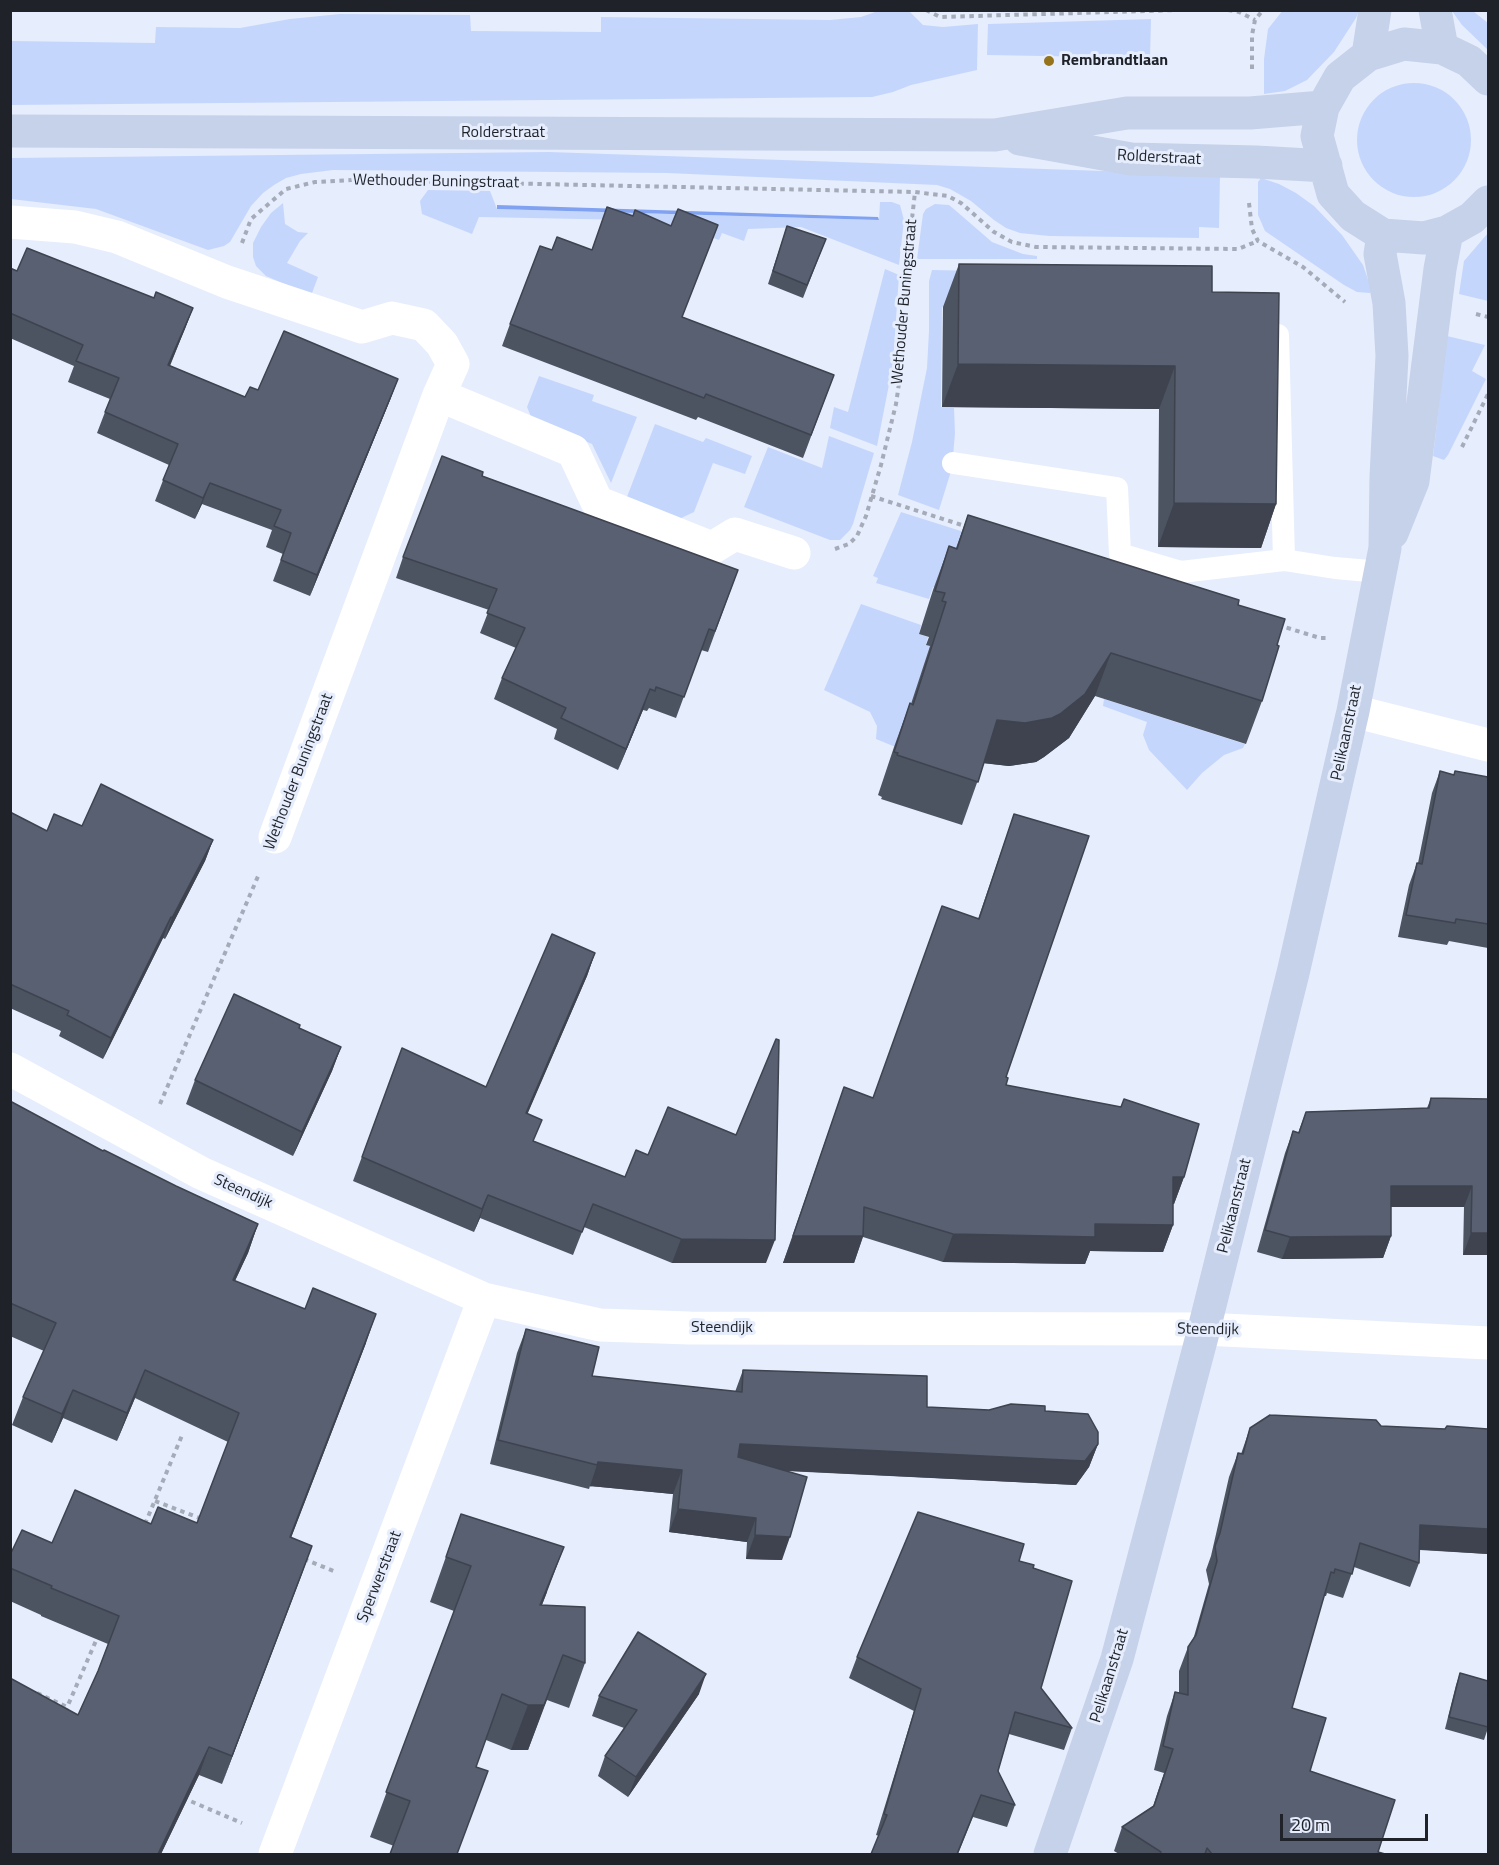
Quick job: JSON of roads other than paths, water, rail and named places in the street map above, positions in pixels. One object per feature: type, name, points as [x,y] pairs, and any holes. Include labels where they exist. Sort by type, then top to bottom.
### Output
[{"type":"main road","points":[[1368,55],[1375,10]]},
{"type":"main road","points":[[1435,10],[1442,48]]},
{"type":"main road","points":[[1488,79],[1468,61],[1442,48],[1404,44],[1368,55],[1341,77],[1323,107],[1317,136],[1333,194],[1353,216],[1383,235],[1424,238],[1447,232],[1472,218],[1488,202]]},
{"type":"main road","name":"Rolderstraat","points":[[10,131],[994,135],[1127,113],[1250,113],[1323,107]]},
{"type":"main road","name":"Rolderstraat","points":[[994,135],[1131,159],[1326,166]]},
{"type":"main road","name":"Pelikaanstraat","points":[[1383,560],[1413,481],[1440,269],[1447,232]]},
{"type":"main road","name":"Pelikaanstraat","points":[[1050,1854],[1117,1659],[1204,1329],[1293,973],[1353,711],[1383,560],[1392,356],[1389,303],[1380,254],[1383,235]]},
{"type":"street","name":"Wethouder Buningstraat","points":[[10,222],[75,227],[117,237],[227,282],[362,327],[393,318],[424,325],[442,344],[453,364],[439,396],[275,837]]},
{"type":"street","points":[[439,396],[573,452],[597,502],[712,548],[735,534],[794,553]]},
{"type":"street","points":[[1353,711],[1488,741]]},
{"type":"street","name":"Steendijk","points":[[10,1070],[201,1173],[484,1299],[600,1325],[690,1328],[1204,1329],[1488,1343]]},
{"type":"street","name":"Sperwerstraat","points":[[278,1847],[484,1299]]},
{"type":"lane","points":[[1278,335],[1284,560]]},
{"type":"lane","points":[[953,463],[1117,488],[1120,554],[1181,572],[1284,560],[1335,568],[1383,560]]},
{"type":"water","points":[[497,205],[878,217],[879,220],[497,209]]},
{"type":"place","name":"Rembrandtlaan","points":[[1049,61]]}]
